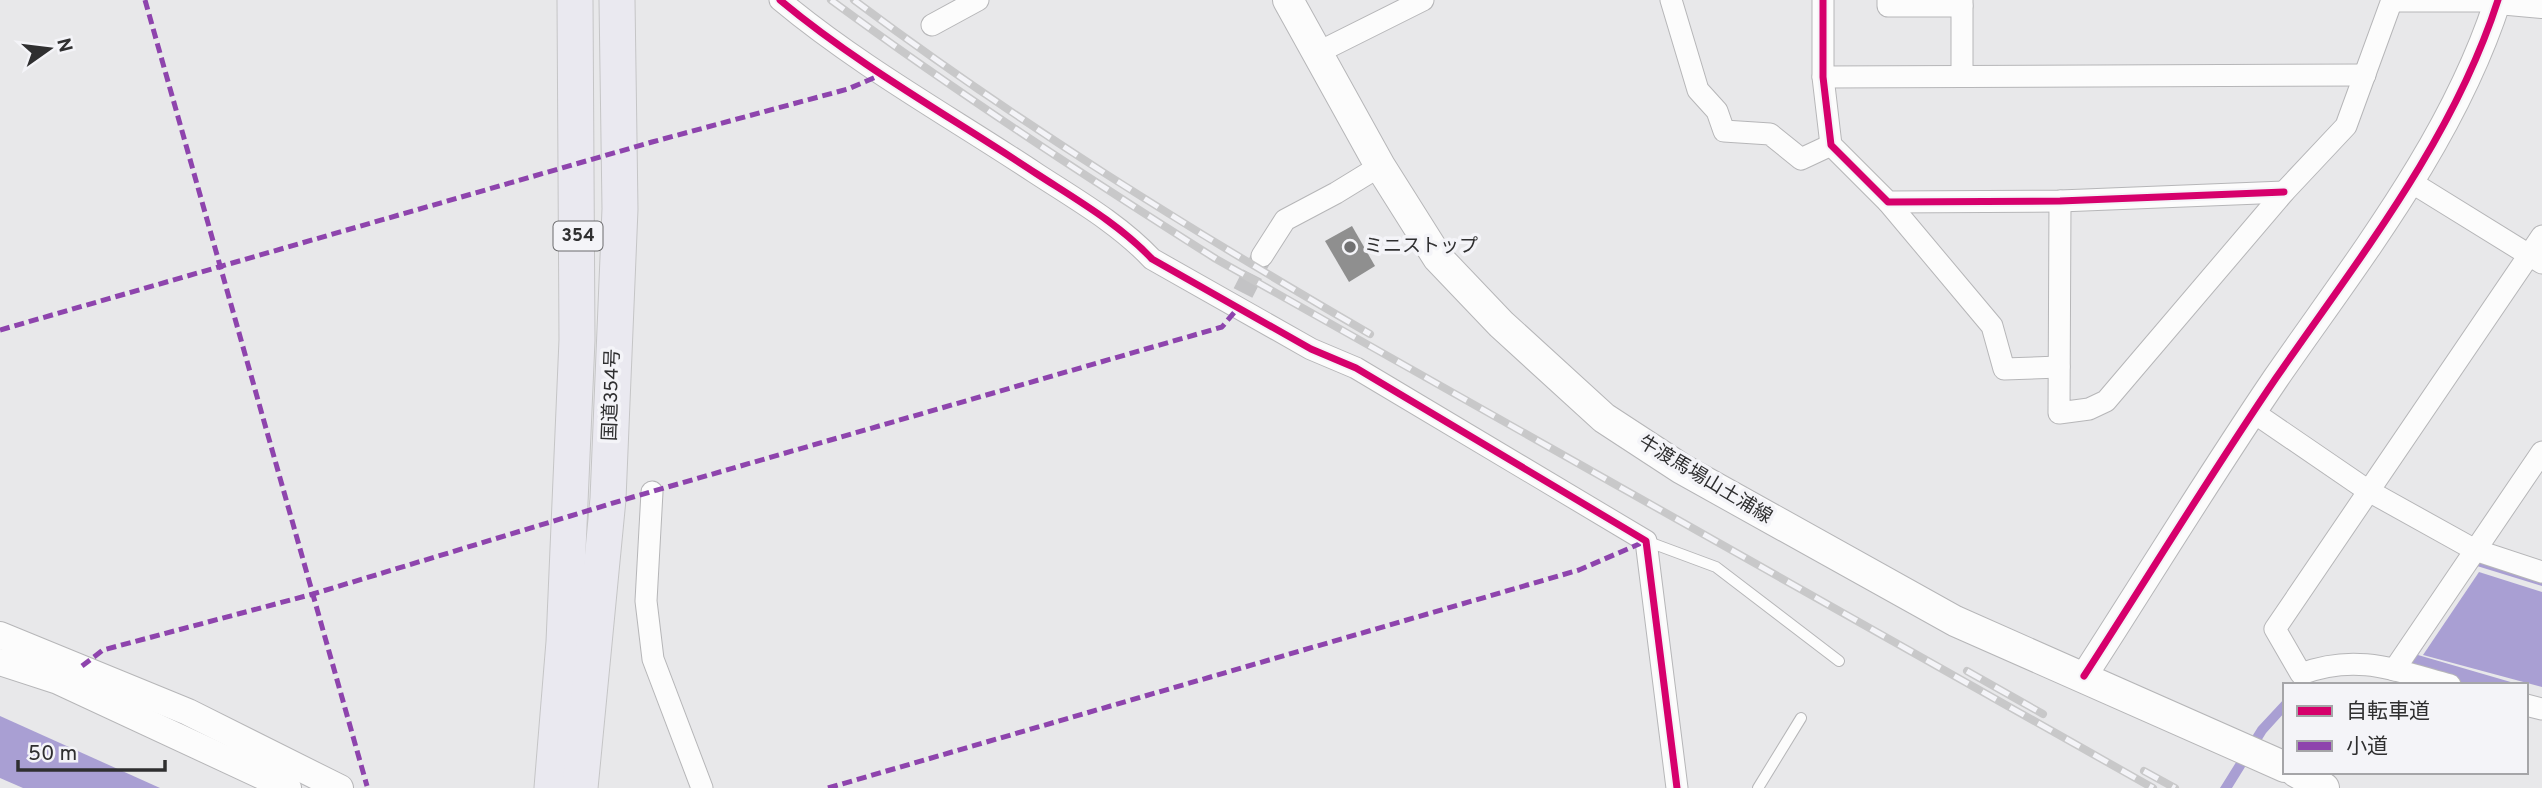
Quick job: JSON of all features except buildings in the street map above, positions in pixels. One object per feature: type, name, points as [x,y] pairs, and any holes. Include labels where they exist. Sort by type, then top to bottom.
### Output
[{"type":"highway","name":"国道354号","points":[[552,788],[564,642],[576,353],[575,0]]},
{"type":"highway","name":"国道354号","points":[[580,788],[608,485],[620,209],[617,0]]},
{"type":"main road","name":"牛渡馬場山土浦線","points":[[1288,0],[1380,166],[1438,258],[1501,324],[1604,418],[1682,469],[1955,621],[2283,766]]},
{"type":"main road","points":[[2300,774],[2325,788]]},
{"type":"street","points":[[780,0],[826,38],[1079,201],[1133,239],[1152,259],[1240,301],[1311,349],[1356,368],[1646,541],[1677,788]]},
{"type":"street","points":[[932,25],[978,0]]},
{"type":"street","points":[[1317,53],[1423,0]]},
{"type":"street","points":[[1671,0],[1698,90],[1717,111],[1724,131],[1770,134],[1801,159],[1831,145]]},
{"type":"street","points":[[1823,0],[1824,77],[1831,145],[1888,202],[1993,326],[2004,369],[2059,367]]},
{"type":"street","points":[[1888,0],[1888,6],[1962,3],[1962,75]]},
{"type":"street","points":[[2060,201],[2059,413],[2089,409],[2106,401],[2284,192],[2346,127],[2392,0],[2498,1],[2542,5]]},
{"type":"street","points":[[2084,676],[2253,412],[2411,182],[2473,71],[2498,1]]},
{"type":"street","points":[[1824,77],[2365,75]]},
{"type":"street","points":[[1262,257],[1285,220],[1380,166]]},
{"type":"street","points":[[2411,182],[2536,259]]},
{"type":"street","points":[[1888,202],[2060,201],[2284,192]]},
{"type":"street","points":[[2442,683],[2367,662],[2325,665],[2301,674],[2275,629],[2367,490],[2536,259],[2542,236]]},
{"type":"street","points":[[2253,412],[2367,490],[2475,550],[2542,572]]},
{"type":"street","points":[[2393,670],[2542,452]]},
{"type":"street","points":[[652,492],[646,601],[653,659],[702,788]]},
{"type":"street","points":[[0,635],[188,712],[340,788]]},
{"type":"street","points":[[0,662],[58,681],[288,788]]},
{"type":"lane","points":[[1646,541],[1716,567],[1839,661]]},
{"type":"lane","points":[[1758,788],[1801,718]]},
{"type":"shaded area","points":[[2477,556],[2542,578],[2542,586],[2477,566],[2418,655],[2514,683],[2456,683],[2399,668]]},
{"type":"shaded area","points":[[2479,572],[2542,592],[2542,687],[2423,655]]},
{"type":"shaded area","points":[[2283,700],[2283,714],[2266,733],[2232,788],[2220,788],[2258,727]]},
{"type":"shaded area","points":[[0,716],[160,788],[23,788],[0,778]]},
{"type":"tunnel","points":[[1243,293],[1262,256]]},
{"type":"railway","points":[[831,0],[1021,133],[1216,259],[2153,788]]},
{"type":"railway","points":[[854,0],[1042,133],[1237,256],[1370,334]]},
{"type":"railway","points":[[1967,671],[2043,714]]},
{"type":"railway","points":[[2144,771],[2175,788]]},
{"type":"marked path","points":[[145,0],[367,786]]},
{"type":"marked path","points":[[0,330],[652,142],[848,89],[883,74]]},
{"type":"marked path","points":[[82,666],[103,650],[313,594],[633,497],[1222,327],[1237,309]]},
{"type":"marked path","points":[[828,788],[1579,570],[1646,541]]},
{"type":"cycle path","points":[[780,0],[873,69],[1097,213],[1152,259],[1311,349],[1356,368],[1646,541],[1677,788]]},
{"type":"cycle path","points":[[1823,0],[1823,77],[1831,145],[1888,202],[2060,201],[2284,192]]},
{"type":"cycle path","points":[[2084,676],[2251,415],[2371,243],[2430,149],[2479,52],[2498,0]]},
{"type":"place","name":"ミニストップ","points":[[1350,247]]}]
